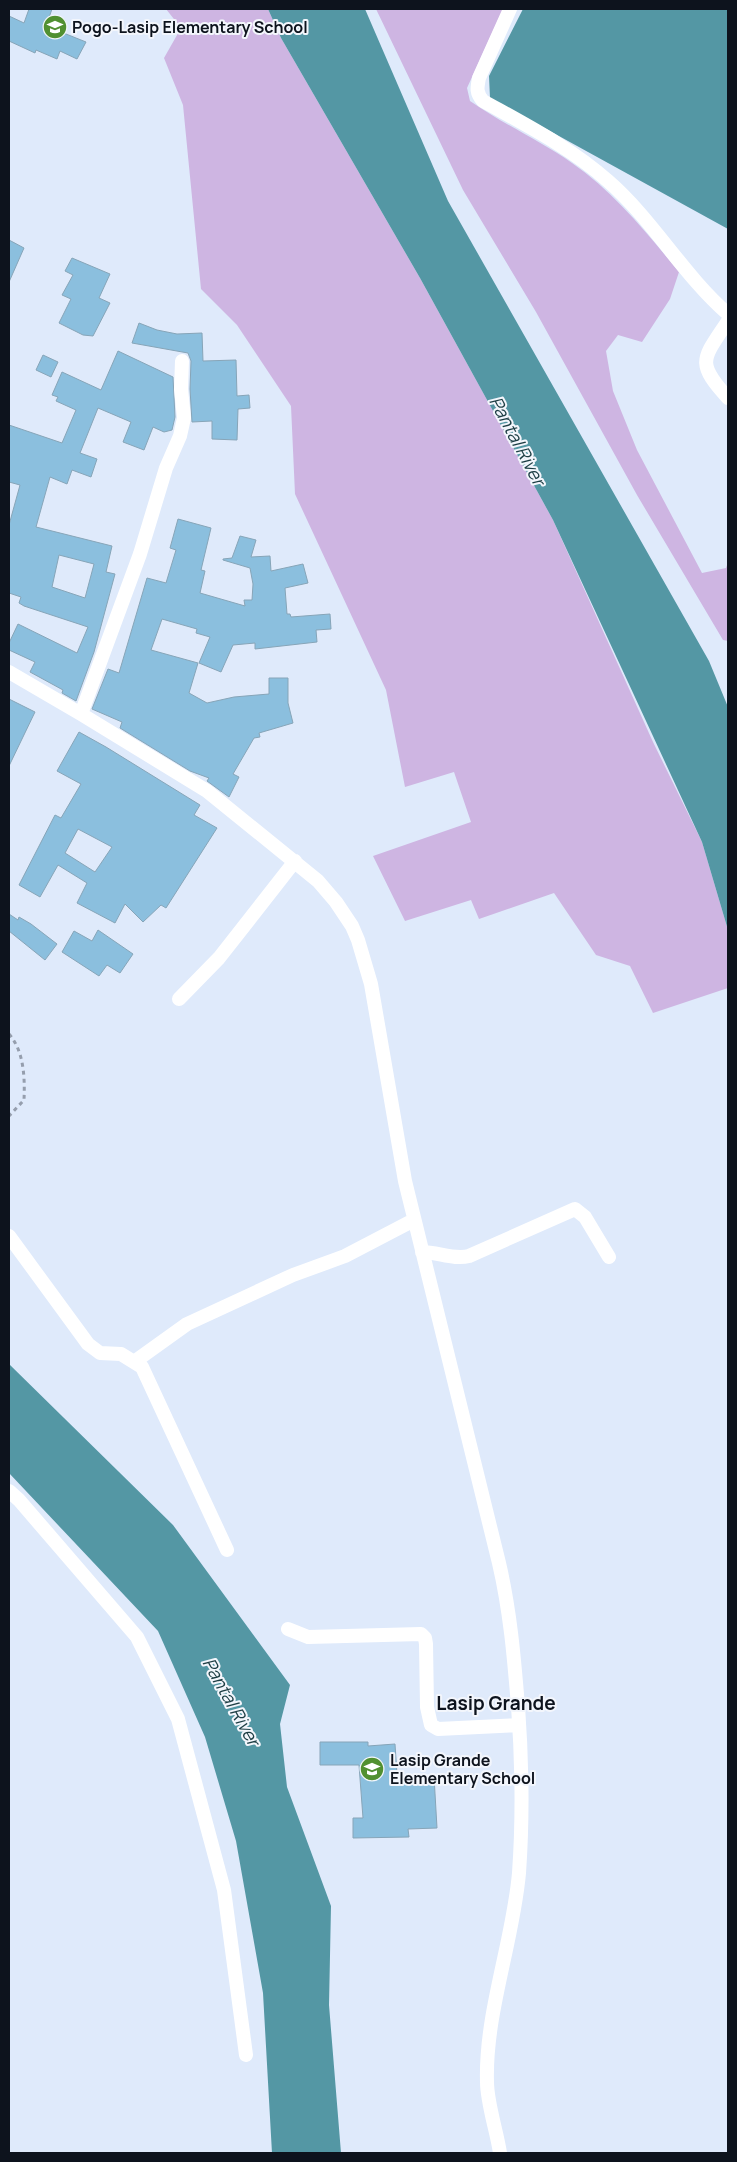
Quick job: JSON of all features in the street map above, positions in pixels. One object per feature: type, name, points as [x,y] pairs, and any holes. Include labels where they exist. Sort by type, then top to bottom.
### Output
[{"type":"street","points":[[510,9],[478,78],[476,90],[478,96],[483,102],[578,156],[609,181],[649,222],[695,279],[728,314]]},
{"type":"street","points":[[728,321],[706,356],[706,366],[710,378],[728,398]]},
{"type":"street","points":[[81,714],[140,554],[166,468],[180,436],[184,418],[181,389],[182,361]]},
{"type":"street","points":[[9,672],[207,790],[295,861],[328,892],[344,914],[358,940],[371,984],[405,1181],[506,1595],[513,1642],[522,1798],[519,1874],[509,1939],[488,2048],[487,2084],[500,2153]]},
{"type":"street","points":[[179,999],[220,958],[295,861]]},
{"type":"street","points":[[422,1252],[459,1258],[469,1256],[575,1209],[585,1216],[609,1257]]},
{"type":"street","points":[[134,1362],[187,1324],[293,1275],[345,1256],[414,1220]]},
{"type":"street","points":[[9,1236],[88,1344],[100,1353],[121,1354],[142,1367],[227,1550]]},
{"type":"street","points":[[9,1491],[19,1500],[137,1637],[178,1719],[224,1890],[246,2054]]},
{"type":"street","points":[[288,1629],[308,1637],[421,1634],[425,1638],[426,1644],[427,1707],[431,1725],[438,1729],[519,1725]]},
{"type":"path","points":[[9,1034],[14,1040],[25,1074],[24,1100],[9,1116]]},
{"type":"shaded area","points":[[166,9],[268,9],[281,38],[420,278],[553,520],[653,742],[702,842],[728,930],[728,988],[653,1013],[630,966],[596,955],[554,893],[479,919],[471,900],[405,921],[373,856],[471,822],[454,772],[405,787],[386,690],[295,494],[291,406],[237,325],[201,289],[183,105],[164,58],[181,28]]},
{"type":"shaded area","points":[[376,9],[503,9],[467,88],[470,101],[587,174],[616,200],[679,272],[670,299],[642,342],[618,335],[606,351],[613,391],[637,450],[702,573],[726,568],[728,562],[728,641],[723,640],[637,495],[536,312],[463,190]]},
{"type":"water","name":"Pantal River","points":[[268,9],[365,9],[448,201],[709,661],[728,707],[728,930],[702,842],[553,520],[420,278],[281,38]]},
{"type":"water","points":[[523,9],[728,9],[728,229],[490,98],[489,76]]},
{"type":"water","name":"Pantal River","points":[[9,1364],[173,1525],[290,1685],[280,1724],[287,1787],[331,1906],[329,2005],[341,2153],[272,2153],[263,1993],[236,1841],[205,1737],[158,1631],[9,1473]]},
{"type":"building","points":[[29,9],[52,9],[46,26],[86,42],[77,59],[60,51],[57,59],[36,50],[35,53],[9,41],[9,16],[24,23]]},
{"type":"building","points":[[9,240],[24,248],[9,282]]},
{"type":"building","points":[[72,258],[110,274],[99,298],[110,303],[93,336],[83,335],[59,323],[71,299],[62,295],[73,275],[65,271]]},
{"type":"building","points":[[139,323],[157,330],[177,334],[202,333],[203,361],[236,360],[237,396],[249,395],[250,408],[238,409],[237,440],[212,439],[212,421],[192,422],[191,361],[188,353],[132,343]]},
{"type":"building","points":[[118,351],[173,377],[175,417],[172,430],[164,432],[153,427],[144,450],[123,442],[131,422],[98,408],[80,453],[97,459],[91,477],[72,470],[67,484],[50,477],[36,527],[112,546],[106,572],[115,574],[94,652],[76,701],[62,693],[63,690],[30,672],[35,662],[9,650],[9,643],[18,624],[77,653],[88,627],[24,606],[19,603],[21,597],[9,593],[9,525],[20,485],[9,482],[9,425],[62,443],[76,410],[56,401],[58,397],[52,395],[62,372],[101,390]],"holes":[[[59,555],[94,564],[85,598],[52,587]]]},
{"type":"building","points":[[43,355],[58,362],[51,377],[36,370]]},
{"type":"building","points":[[178,519],[211,528],[201,570],[205,571],[200,593],[245,606],[244,600],[252,600],[253,584],[250,568],[223,560],[232,558],[240,536],[256,540],[251,557],[270,556],[271,571],[303,564],[308,583],[285,588],[287,614],[290,614],[291,617],[330,614],[331,629],[316,630],[317,642],[255,649],[255,643],[233,645],[221,672],[199,663],[210,637],[196,633],[197,629],[162,619],[151,650],[198,663],[189,693],[207,703],[234,697],[269,694],[269,678],[288,678],[288,703],[293,723],[259,733],[260,737],[254,738],[233,774],[239,777],[229,797],[207,781],[209,778],[190,771],[120,728],[122,722],[92,709],[108,669],[119,673],[147,578],[166,583],[176,550],[170,548]]},
{"type":"building","points":[[9,699],[35,712],[9,766]]},
{"type":"building","points":[[79,732],[200,805],[194,815],[217,828],[166,908],[161,905],[143,922],[125,904],[115,923],[77,903],[87,883],[58,865],[40,897],[19,885],[55,815],[61,818],[81,784],[57,771]],"holes":[[[78,829],[112,847],[95,872],[65,853]]]},
{"type":"building","points":[[9,914],[18,920],[19,917],[31,924],[57,944],[45,960],[9,931]]},
{"type":"building","points":[[98,930],[133,954],[120,973],[107,965],[99,976],[62,952],[74,931],[92,941]]},
{"type":"building","points":[[320,1742],[368,1742],[368,1746],[395,1744],[397,1774],[403,1774],[403,1777],[434,1776],[437,1828],[408,1829],[409,1837],[353,1838],[353,1818],[363,1818],[359,1765],[320,1765]]},
{"type":"place","name":"Pogo-Lasip Elementary School","points":[[55,27]]},
{"type":"place","name":"Lasip Grande Elementary School","points":[[372,1769]]},
{"type":"district","name":"Lasip Grande","points":[[496,1703]]}]
